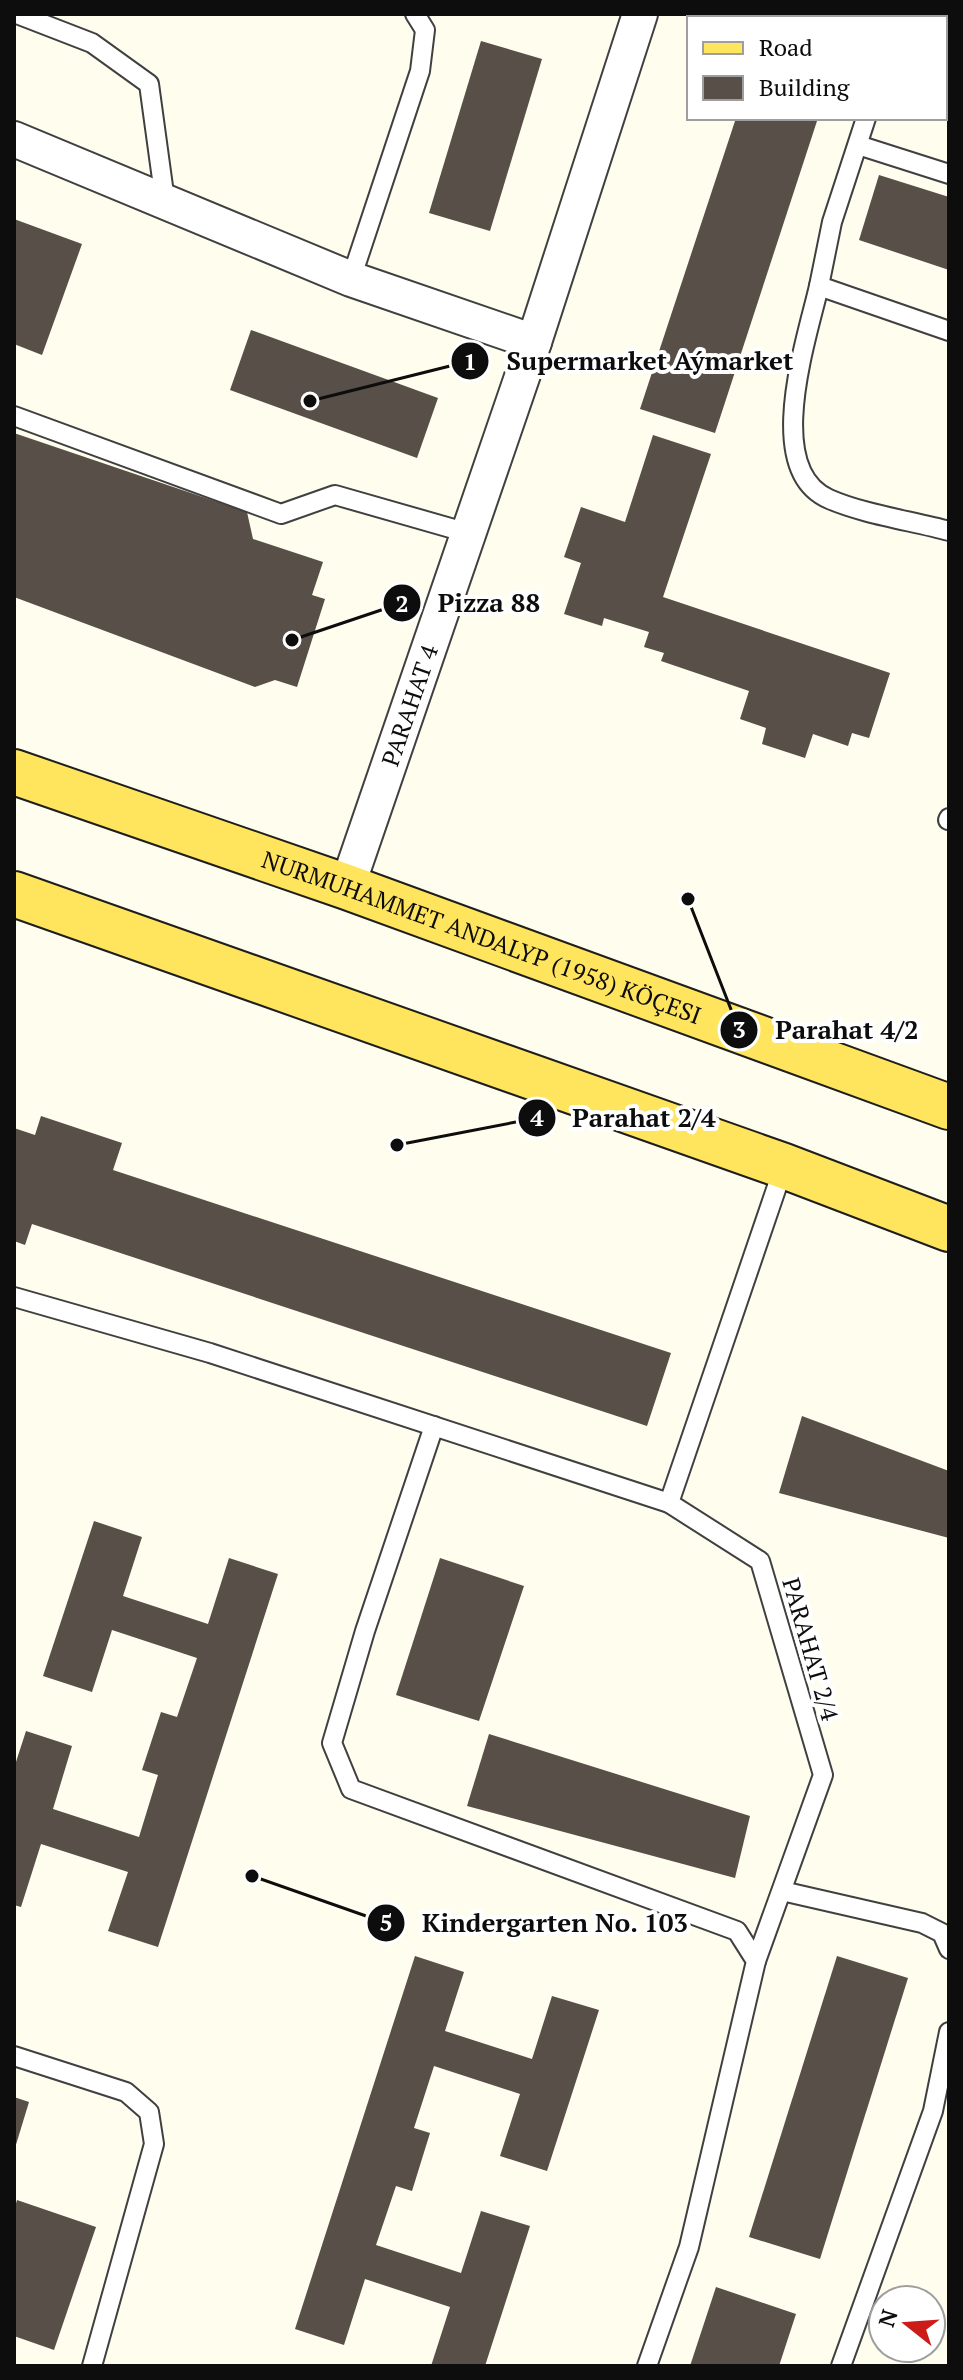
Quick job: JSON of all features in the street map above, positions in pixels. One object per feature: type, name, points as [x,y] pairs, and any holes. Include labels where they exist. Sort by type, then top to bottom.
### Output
[{"type":"main road","name":"NURMUHAMMET ANDALYP (1958) KÖÇESI","points":[[14,772],[347,887],[949,1107]]},
{"type":"main road","points":[[15,899],[784,1166],[949,1229]]},
{"type":"street","name":"PARAHAT 4","points":[[347,887],[534,342],[640,14]]},
{"type":"street","points":[[14,139],[351,279],[534,342]]},
{"type":"lane","points":[[17,14],[92,43],[149,84],[165,201]]},
{"type":"lane","points":[[351,279],[420,71],[425,30],[415,14]]},
{"type":"lane","points":[[865,120],[832,222],[791,412],[796,450],[806,483],[828,499],[949,531]]},
{"type":"lane","points":[[858,145],[949,174]]},
{"type":"lane","points":[[819,286],[949,331]]},
{"type":"lane","points":[[14,416],[281,514],[335,495],[468,533]]},
{"type":"lane","points":[[669,1503],[784,1166]]},
{"type":"lane","name":"PARAHAT 2/4","points":[[14,1297],[210,1353],[669,1503],[760,1561],[823,1775],[756,1961],[689,2247],[647,2366]]},
{"type":"lane","points":[[434,1426],[365,1631],[332,1743],[351,1789],[737,1931],[756,1961]]},
{"type":"lane","points":[[782,1891],[922,1923],[942,1933],[949,1949]]},
{"type":"lane","points":[[841,2366],[933,2111],[949,2032]]},
{"type":"lane","points":[[14,2056],[126,2092],[149,2112],[154,2144],[92,2366]]},
{"type":"building","points":[[949,14],[949,49],[947,16],[916,16]]},
{"type":"building","points":[[481,41],[542,59],[490,231],[429,213]]},
{"type":"building","points":[[735,120],[817,120],[715,433],[640,409]]},
{"type":"building","points":[[879,175],[949,197],[949,270],[859,240]]},
{"type":"building","points":[[14,219],[82,244],[42,355],[14,344]]},
{"type":"building","points":[[251,330],[438,398],[417,458],[230,390]]},
{"type":"building","points":[[14,433],[247,512],[253,539],[323,562],[312,595],[325,599],[297,687],[275,680],[255,687],[14,597]]},
{"type":"building","points":[[653,435],[711,454],[663,597],[890,673],[869,738],[852,733],[848,746],[813,734],[805,758],[762,744],[766,728],[740,719],[749,691],[661,661],[664,653],[644,647],[649,632],[604,618],[602,626],[564,614],[581,563],[564,557],[581,507],[625,522]]},
{"type":"building","points":[[41,1116],[122,1143],[113,1170],[671,1353],[647,1426],[32,1224],[25,1245],[14,1241],[14,1128],[35,1135]]},
{"type":"building","points":[[802,1416],[949,1471],[949,1538],[779,1493]]},
{"type":"building","points":[[94,1521],[142,1537],[123,1596],[208,1624],[229,1558],[278,1574],[158,1947],[108,1931],[128,1872],[41,1844],[21,1907],[14,1905],[14,1768],[26,1731],[72,1746],[53,1809],[139,1837],[158,1775],[142,1770],[161,1712],[177,1717],[197,1658],[112,1630],[92,1692],[43,1676]]},
{"type":"building","points":[[440,1558],[524,1586],[479,1721],[396,1695]]},
{"type":"building","points":[[489,1734],[750,1816],[735,1878],[467,1806]]},
{"type":"building","points":[[415,1956],[464,1972],[445,2031],[532,2059],[552,1996],[599,2010],[547,2171],[500,2156],[520,2094],[434,2066],[414,2128],[430,2133],[412,2191],[396,2186],[376,2245],[461,2273],[481,2211],[530,2226],[485,2366],[431,2366],[450,2307],[365,2279],[344,2345],[295,2329]]},
{"type":"building","points":[[837,1956],[908,1978],[820,2259],[749,2237]]},
{"type":"building","points":[[14,2097],[29,2102],[15,2148],[14,2148]]},
{"type":"building","points":[[17,2200],[96,2227],[54,2350],[14,2336],[14,2210]]},
{"type":"building","points":[[716,2287],[796,2314],[779,2366],[690,2366]]},
{"type":"place","name":"Supermarket Aýmarket","points":[[310,401]]},
{"type":"place","name":"Pizza 88","points":[[292,640]]},
{"type":"place","name":"Parahat 4/2","points":[[688,899]]},
{"type":"place","name":"Parahat 2/4","points":[[397,1145]]},
{"type":"place","name":"Kindergarten No. 103","points":[[252,1876]]}]
